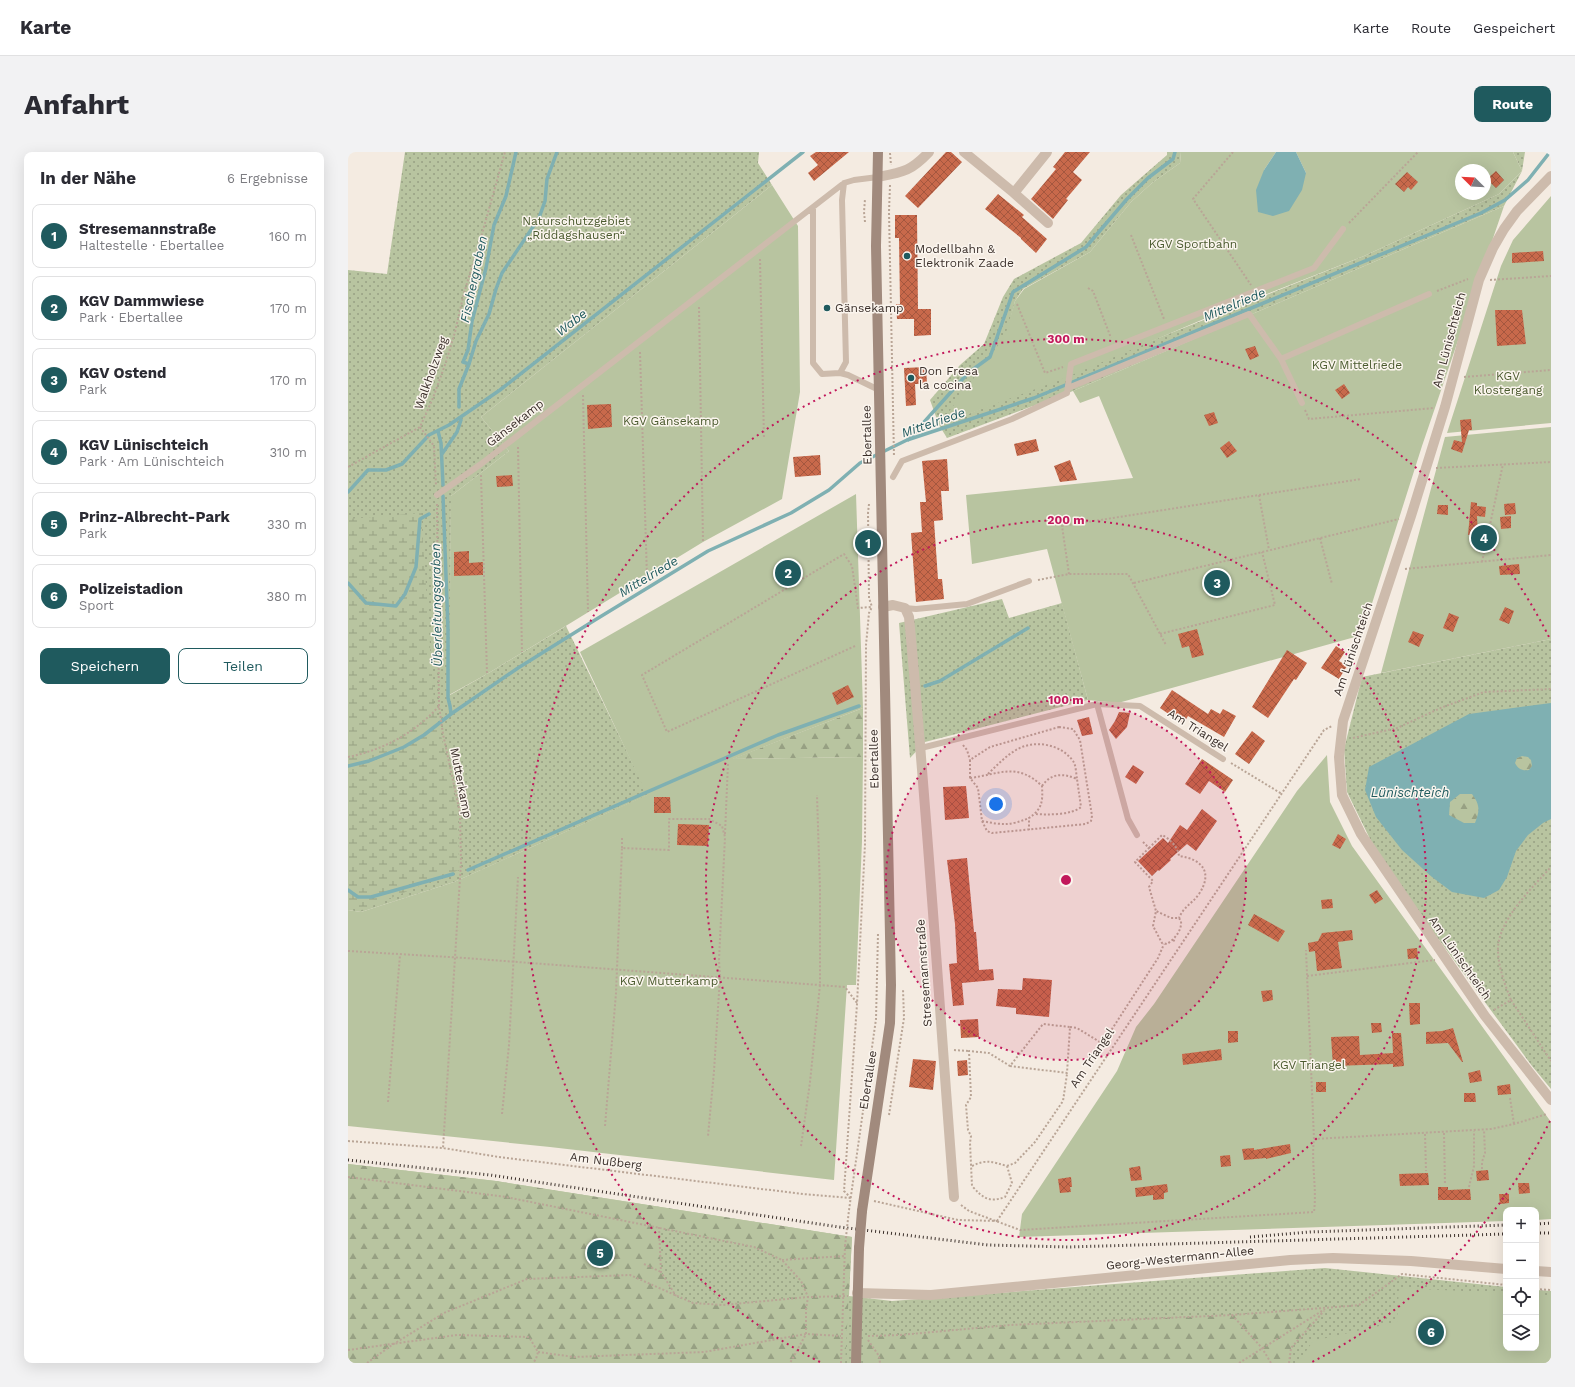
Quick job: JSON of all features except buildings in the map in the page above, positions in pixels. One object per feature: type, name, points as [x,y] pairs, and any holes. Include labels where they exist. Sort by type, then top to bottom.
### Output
[{"type":"main road","name":"Ebertallee","points":[[856,1363],[858,1248],[863,1198],[890,1023],[891,985],[876,246],[878,152]]},
{"type":"street","points":[[878,177],[908,170],[916,165],[929,152]]},
{"type":"street","points":[[964,152],[1048,223]]},
{"type":"street","points":[[1014,193],[1047,152]]},
{"type":"street","name":"Am Lünischteich","points":[[1551,176],[1517,211],[1504,229],[1493,248],[1479,280],[1445,407],[1394,570],[1343,721],[1339,757],[1342,795],[1361,834],[1444,958],[1485,1016],[1551,1100]]},
{"type":"street","points":[[883,607],[893,605],[905,608]]},
{"type":"street","name":"Stresemannstraße","points":[[905,608],[909,617],[921,748],[954,1197]]},
{"type":"street","name":"Georg-Westermann-Allee","points":[[857,1293],[931,1295],[1290,1260],[1333,1258],[1411,1261],[1503,1269]]},
{"type":"street","points":[[1539,1271],[1551,1272]]},
{"type":"lane","name":"Gänsekamp","points":[[437,495],[481,464],[698,295],[813,209],[844,183],[854,180],[878,177]]},
{"type":"lane","points":[[840,373],[846,362],[842,200],[844,183]]},
{"type":"lane","points":[[813,209],[813,362],[822,374],[840,373],[848,375],[879,390]]},
{"type":"lane","points":[[893,477],[902,461],[1012,419],[1067,393],[1071,364],[1314,268],[1343,229]]},
{"type":"lane","points":[[1281,359],[1429,294]]},
{"type":"lane","points":[[1068,388],[1249,314],[1281,359],[1302,403]]},
{"type":"lane","points":[[905,608],[916,609],[967,604],[1029,581]]},
{"type":"lane","points":[[921,748],[1097,704],[1128,819],[1137,835]]},
{"type":"lane","name":"Am Triangel","points":[[1097,704],[1140,706],[1223,759]]},
{"type":"path","name":"Walkholzweg","points":[[348,467],[420,427],[433,398],[446,362],[470,270],[480,241],[505,152]]},
{"type":"path","points":[[890,152],[891,175],[889,212],[894,453]]},
{"type":"path","points":[[1233,152],[1193,199],[1255,291]]},
{"type":"path","points":[[1343,229],[1418,152]]},
{"type":"path","points":[[1131,235],[1167,326]]},
{"type":"path","points":[[760,248],[764,439]]},
{"type":"path","points":[[1429,294],[1468,279],[1479,280],[1551,276]]},
{"type":"path","points":[[1088,288],[1093,291],[1114,347]]},
{"type":"path","points":[[698,295],[703,542]]},
{"type":"path","points":[[1017,304],[1045,373],[1071,364]]},
{"type":"path","points":[[640,340],[647,577]]},
{"type":"path","points":[[1452,378],[1551,370]]},
{"type":"path","points":[[583,385],[588,612]]},
{"type":"path","points":[[1302,403],[1308,418],[1445,407]]},
{"type":"path","name":"Mutterkamp","points":[[420,427],[434,446],[437,495],[439,711],[460,813],[461,862],[443,1148]]},
{"type":"path","points":[[518,435],[522,652]]},
{"type":"path","points":[[1425,468],[1551,462]]},
{"type":"path","points":[[481,464],[487,674]]},
{"type":"path","points":[[1482,562],[1502,464]]},
{"type":"path","points":[[1069,574],[1062,526],[1361,479]]},
{"type":"path","points":[[1259,495],[1270,550]]},
{"type":"path","points":[[870,500],[868,513],[869,598],[872,607],[872,622]]},
{"type":"path","points":[[1134,583],[1411,516]]},
{"type":"path","points":[[1320,538],[1332,584]]},
{"type":"path","points":[[1160,634],[1275,605],[1262,552]]},
{"type":"path","points":[[855,646],[667,732],[642,675],[844,554],[852,566],[858,608],[883,607]]},
{"type":"path","points":[[1394,570],[1551,555]]},
{"type":"path","points":[[1029,581],[1069,574],[1128,574],[1166,645]]},
{"type":"path","points":[[851,1198],[844,1191],[857,1004],[865,844],[866,645],[868,614],[872,607]]},
{"type":"path","points":[[1341,740],[1398,728],[1443,707],[1484,692],[1551,689]]},
{"type":"path","points":[[348,757],[363,754],[383,746],[412,731],[430,716],[439,706]]},
{"type":"path","name":"Am Triangel","points":[[997,1221],[1324,730],[1343,721]]},
{"type":"path","points":[[957,739],[967,750],[970,760],[970,778],[978,788],[982,821],[985,828],[992,833],[1086,824],[1091,822],[1092,816],[1080,740],[1072,729],[1059,727],[990,747],[970,760]]},
{"type":"path","points":[[986,776],[1018,749],[1034,744],[1048,745],[1065,752],[1074,762],[1081,807],[1077,811],[1047,815],[1034,814]]},
{"type":"path","name":"Am Triangel","points":[[1223,759],[1282,794]]},
{"type":"path","points":[[708,1136],[720,977],[728,763]]},
{"type":"path","points":[[970,778],[1006,771],[1022,773],[1035,780],[1042,786]]},
{"type":"path","points":[[982,821],[998,824],[1015,824],[1029,818],[1038,812],[1043,799],[1042,786],[1047,780],[1056,775],[1068,775],[1077,778]]},
{"type":"path","points":[[801,1146],[810,1082],[820,985],[820,890],[816,795]]},
{"type":"path","points":[[1029,818],[1029,830]]},
{"type":"path","points":[[622,848],[669,850],[669,819],[709,819],[722,826],[725,838]]},
{"type":"path","points":[[1137,835],[1149,848]]},
{"type":"path","points":[[1103,1044],[1158,958],[1164,944],[1167,944],[1173,940],[1181,927],[1181,921],[1179,918],[1183,910],[1198,895],[1206,880],[1204,869],[1198,861],[1190,857],[1180,856],[1174,844],[1162,836],[1135,862],[1153,881],[1149,887],[1156,912],[1153,926],[1164,944]]},
{"type":"path","points":[[605,1126],[612,1058],[622,838]]},
{"type":"path","points":[[1551,867],[1515,908],[1504,926],[1499,940],[1498,951],[1500,965],[1511,1000],[1551,1061]]},
{"type":"path","points":[[502,1114],[509,1045],[518,877]]},
{"type":"path","points":[[1156,912],[1171,918],[1179,918]]},
{"type":"path","points":[[841,1363],[845,1246],[876,1019],[878,928]]},
{"type":"path","points":[[967,1210],[1020,1230],[1314,1212],[1314,1139],[1306,950]]},
{"type":"path","points":[[348,951],[845,987],[857,1004]]},
{"type":"path","points":[[388,1102],[400,954]]},
{"type":"path","points":[[1307,976],[1444,958]]},
{"type":"path","points":[[1485,1016],[1511,1000]]},
{"type":"path","points":[[1010,1066],[1043,1024],[1077,1028],[1108,1046]]},
{"type":"path","points":[[972,1166],[981,1162],[992,1162],[1007,1166],[1016,1162],[1035,1142],[1063,1101],[1067,1074],[1070,1027]]},
{"type":"path","points":[[942,1049],[989,1054],[1010,1066],[1067,1074]]},
{"type":"path","points":[[969,1051],[972,1097],[966,1105],[968,1130],[971,1136],[972,1186],[981,1196],[996,1201],[1006,1197],[1012,1183],[1010,1170],[1007,1166]]},
{"type":"path","points":[[1510,1098],[1514,1124]]},
{"type":"path","points":[[1314,1139],[1484,1130],[1514,1124],[1547,1114]]},
{"type":"path","points":[[1482,1169],[1482,1162],[1485,1153],[1484,1130]]},
{"type":"path","points":[[1469,1187],[1474,1166],[1474,1131]]},
{"type":"path","points":[[1444,1133],[1445,1185]]},
{"type":"path","points":[[1425,1134],[1426,1171]]},
{"type":"path","name":"Am Nußberg","points":[[348,1141],[443,1148],[499,1157],[803,1194],[863,1198]]},
{"type":"path","points":[[348,1177],[506,1197],[754,1247],[782,1260],[801,1281],[808,1297],[806,1309],[806,1334],[790,1363]]},
{"type":"path","points":[[863,1198],[958,1220],[997,1221]]},
{"type":"path","points":[[658,1227],[661,1272],[676,1297]]},
{"type":"path","points":[[782,1260],[845,1256]]},
{"type":"path","points":[[644,1264],[661,1272]]},
{"type":"path","points":[[880,1363],[879,1356],[865,1336],[900,1335],[1010,1324],[1232,1315],[1359,1305],[1402,1274],[1503,1285]]},
{"type":"path","points":[[367,1363],[392,1345],[444,1312],[527,1279],[630,1275],[693,1304],[723,1305],[808,1297],[844,1297]]},
{"type":"path","points":[[1539,1289],[1551,1290]]},
{"type":"path","points":[[1239,1363],[1326,1308]]},
{"type":"path","points":[[1289,1363],[1291,1348],[1326,1308]]},
{"type":"path","points":[[1232,1315],[1262,1348],[1271,1363]]},
{"type":"path","points":[[538,1352],[574,1357],[704,1352],[806,1334],[841,1336]]},
{"type":"path","points":[[348,1350],[457,1335],[529,1336],[538,1352],[533,1363]]},
{"type":"green space","name":"Naturschutzgebiet „Riddagshausen“","points":[[405,152],[759,152],[758,163],[772,185],[481,417],[509,451],[451,496],[450,695],[566,626],[648,795],[454,882],[361,912],[348,910],[348,270],[387,274]]},
{"type":"green space","points":[[1167,152],[1181,152],[1180,163],[1152,183],[1131,202],[1090,252],[1023,289],[1015,301],[1006,336],[940,425],[1364,256],[1486,200],[1491,200],[1491,198],[1499,194],[1522,171],[1504,206],[1073,391],[947,438],[939,425],[930,400],[960,365],[984,344],[1003,297],[1014,279],[1081,243],[1121,195],[1167,155]]},
{"type":"green space","name":"KGV Sportbahn","points":[[1181,152],[1276,152],[1264,170],[1306,173],[1296,152],[1513,152],[1522,171],[1499,194],[1491,198],[1491,164],[1455,164],[1455,200],[1486,200],[1364,256],[1218,313],[1060,380],[939,425],[1005,336],[1015,301],[1024,289],[1090,252],[1131,202],[1152,183],[1180,163]]},
{"type":"green space","points":[[1513,152],[1525,152],[1522,171]]},
{"type":"green space","name":"KGV Gänsekamp","points":[[772,185],[798,226],[800,392],[782,499],[703,542],[487,674],[449,695],[451,496],[509,451],[481,417]]},
{"type":"green space","name":"KGV Klostergang","points":[[1551,196],[1551,423],[1447,433],[1501,266],[1513,240]]},
{"type":"green space","name":"KGV Mittelriede","points":[[1504,206],[1422,446],[1362,635],[1118,703],[1088,700],[1047,549],[972,564],[966,495],[1133,478],[1099,396],[1080,403],[1073,391]]},
{"type":"green space","points":[[1551,427],[1551,639],[1381,673],[1445,437]]},
{"type":"green space","name":"KGV Mutterkamp","points":[[856,494],[863,708],[733,759],[863,757],[862,841],[856,985],[847,985],[834,1180],[550,1147],[348,1126],[348,910],[361,912],[454,882],[647,795],[580,652]]},
{"type":"green space","points":[[421,513],[434,703],[458,813],[459,870],[362,910],[348,908],[348,519]]},
{"type":"green space","points":[[1002,599],[1009,618],[1062,603],[1088,700],[925,742],[910,758],[899,623]]},
{"type":"green space","points":[[1551,639],[1551,1089],[1532,1066],[1414,906],[1371,841],[1347,792],[1344,749],[1362,677]]},
{"type":"green space","points":[[863,708],[863,757],[732,759]]},
{"type":"green space","name":"KGV Triangel","points":[[1327,755],[1330,802],[1352,846],[1551,1122],[1551,1219],[1539,1220],[1539,1207],[1503,1207],[1503,1221],[1019,1237],[1022,1214],[1117,1071],[1136,1027],[1154,1004],[1297,791]]},
{"type":"green space","points":[[1522,756],[1528,757],[1531,760],[1532,766],[1529,770],[1520,769],[1514,763],[1517,758]]},
{"type":"green space","points":[[1460,794],[1472,794],[1477,801],[1478,815],[1475,823],[1464,823],[1449,815],[1450,802]]},
{"type":"green space","points":[[348,1164],[496,1181],[852,1237],[849,1296],[892,1301],[1325,1268],[1503,1287],[1503,1351],[1539,1351],[1539,1290],[1551,1291],[1551,1363],[348,1363]]},
{"type":"green space","points":[[348,1164],[496,1181],[852,1237],[845,1363],[348,1363]],"holes":[[[659,1227],[738,1243],[768,1253],[790,1267],[808,1296],[723,1305],[693,1303],[676,1297],[661,1272]]]},
{"type":"green space","points":[[1399,1288],[1503,1293],[1503,1351],[1539,1351],[1539,1295],[1551,1295],[1551,1363],[1300,1363],[1300,1360],[1313,1341],[1397,1322]]},
{"type":"green space","points":[[1326,1308],[1291,1348],[1289,1363],[865,1363],[865,1336],[900,1335],[1010,1325],[1232,1315]]},
{"type":"water","points":[[1276,152],[1296,152],[1306,173],[1302,190],[1289,211],[1273,216],[1258,212],[1256,190],[1264,170]]},
{"type":"water","name":"Lünischteich","points":[[1551,703],[1551,819],[1543,823],[1528,835],[1516,851],[1507,877],[1499,890],[1484,898],[1452,892],[1432,877],[1402,850],[1376,817],[1365,790],[1369,767],[1469,714]],"holes":[[[1522,756],[1528,757],[1531,760],[1532,766],[1529,770],[1524,770],[1517,767],[1515,763],[1517,758]],[[1460,794],[1472,794],[1477,801],[1478,815],[1475,823],[1464,823],[1449,815],[1450,802]]]},
{"type":"waterway","name":"Fischergraben","points":[[459,407],[459,389],[469,364],[463,362],[468,350],[472,321],[486,268],[494,225],[506,196],[516,152]]},
{"type":"waterway","points":[[469,364],[476,341],[489,314],[502,273],[539,218],[545,201],[547,179],[557,152]]},
{"type":"waterway","name":"Wabe","points":[[348,492],[368,470],[386,470],[402,464],[429,435],[449,425],[500,390],[803,152]]},
{"type":"waterway","points":[[908,440],[968,373],[990,357],[1013,292],[1086,247],[1127,199],[1148,178],[1173,159],[1175,152]]},
{"type":"waterway","name":"Mittelriede","points":[[348,766],[369,761],[404,747],[424,735],[451,714],[518,668],[595,620],[708,551],[791,513],[829,490],[860,463],[907,440],[1034,398],[1481,213],[1505,200],[1528,180],[1550,152]]},
{"type":"waterway","name":"Fischergraben","points":[[442,454],[457,432],[461,420]]},
{"type":"waterway","name":"Überleitungsgraben","points":[[438,431],[441,443],[443,485]]},
{"type":"waterway","name":"Überleitungsgraben","points":[[443,496],[448,629],[448,698],[451,714]]},
{"type":"waterway","points":[[348,583],[366,603],[396,606],[405,594],[416,567],[420,519],[429,514]]},
{"type":"waterway","points":[[925,686],[940,681],[1028,628]]},
{"type":"waterway","points":[[468,870],[778,735],[859,706]]},
{"type":"waterway","points":[[348,890],[358,897],[371,897],[453,874]]},
{"type":"railway","points":[[348,1160],[490,1175],[839,1227],[988,1245],[1069,1247],[1503,1234]]},
{"type":"railway","points":[[1539,1224],[1551,1223]]},
{"type":"railway","points":[[1250,1237],[1310,1232],[1503,1225]]},
{"type":"railway","points":[[1539,1233],[1551,1233]]},
{"type":"place","name":"Modellbahn & Elektronik Zaade","points":[[907,256]]},
{"type":"place","name":"Gänsekamp","points":[[827,308]]},
{"type":"place","name":"Don Fresa la cocina","points":[[911,378]]},
{"type":"place","name":"KGV Lünischteich","points":[[1484,538]]},
{"type":"place","name":"Stresemannstraße","points":[[868,543]]},
{"type":"place","name":"KGV Dammwiese","points":[[788,573]]},
{"type":"place","name":"KGV Ostend","points":[[1217,583]]},
{"type":"place","name":"Prinz-Albrecht-Park","points":[[600,1253]]},
{"type":"place","name":"Polizeistadion","points":[[1431,1332]]}]
